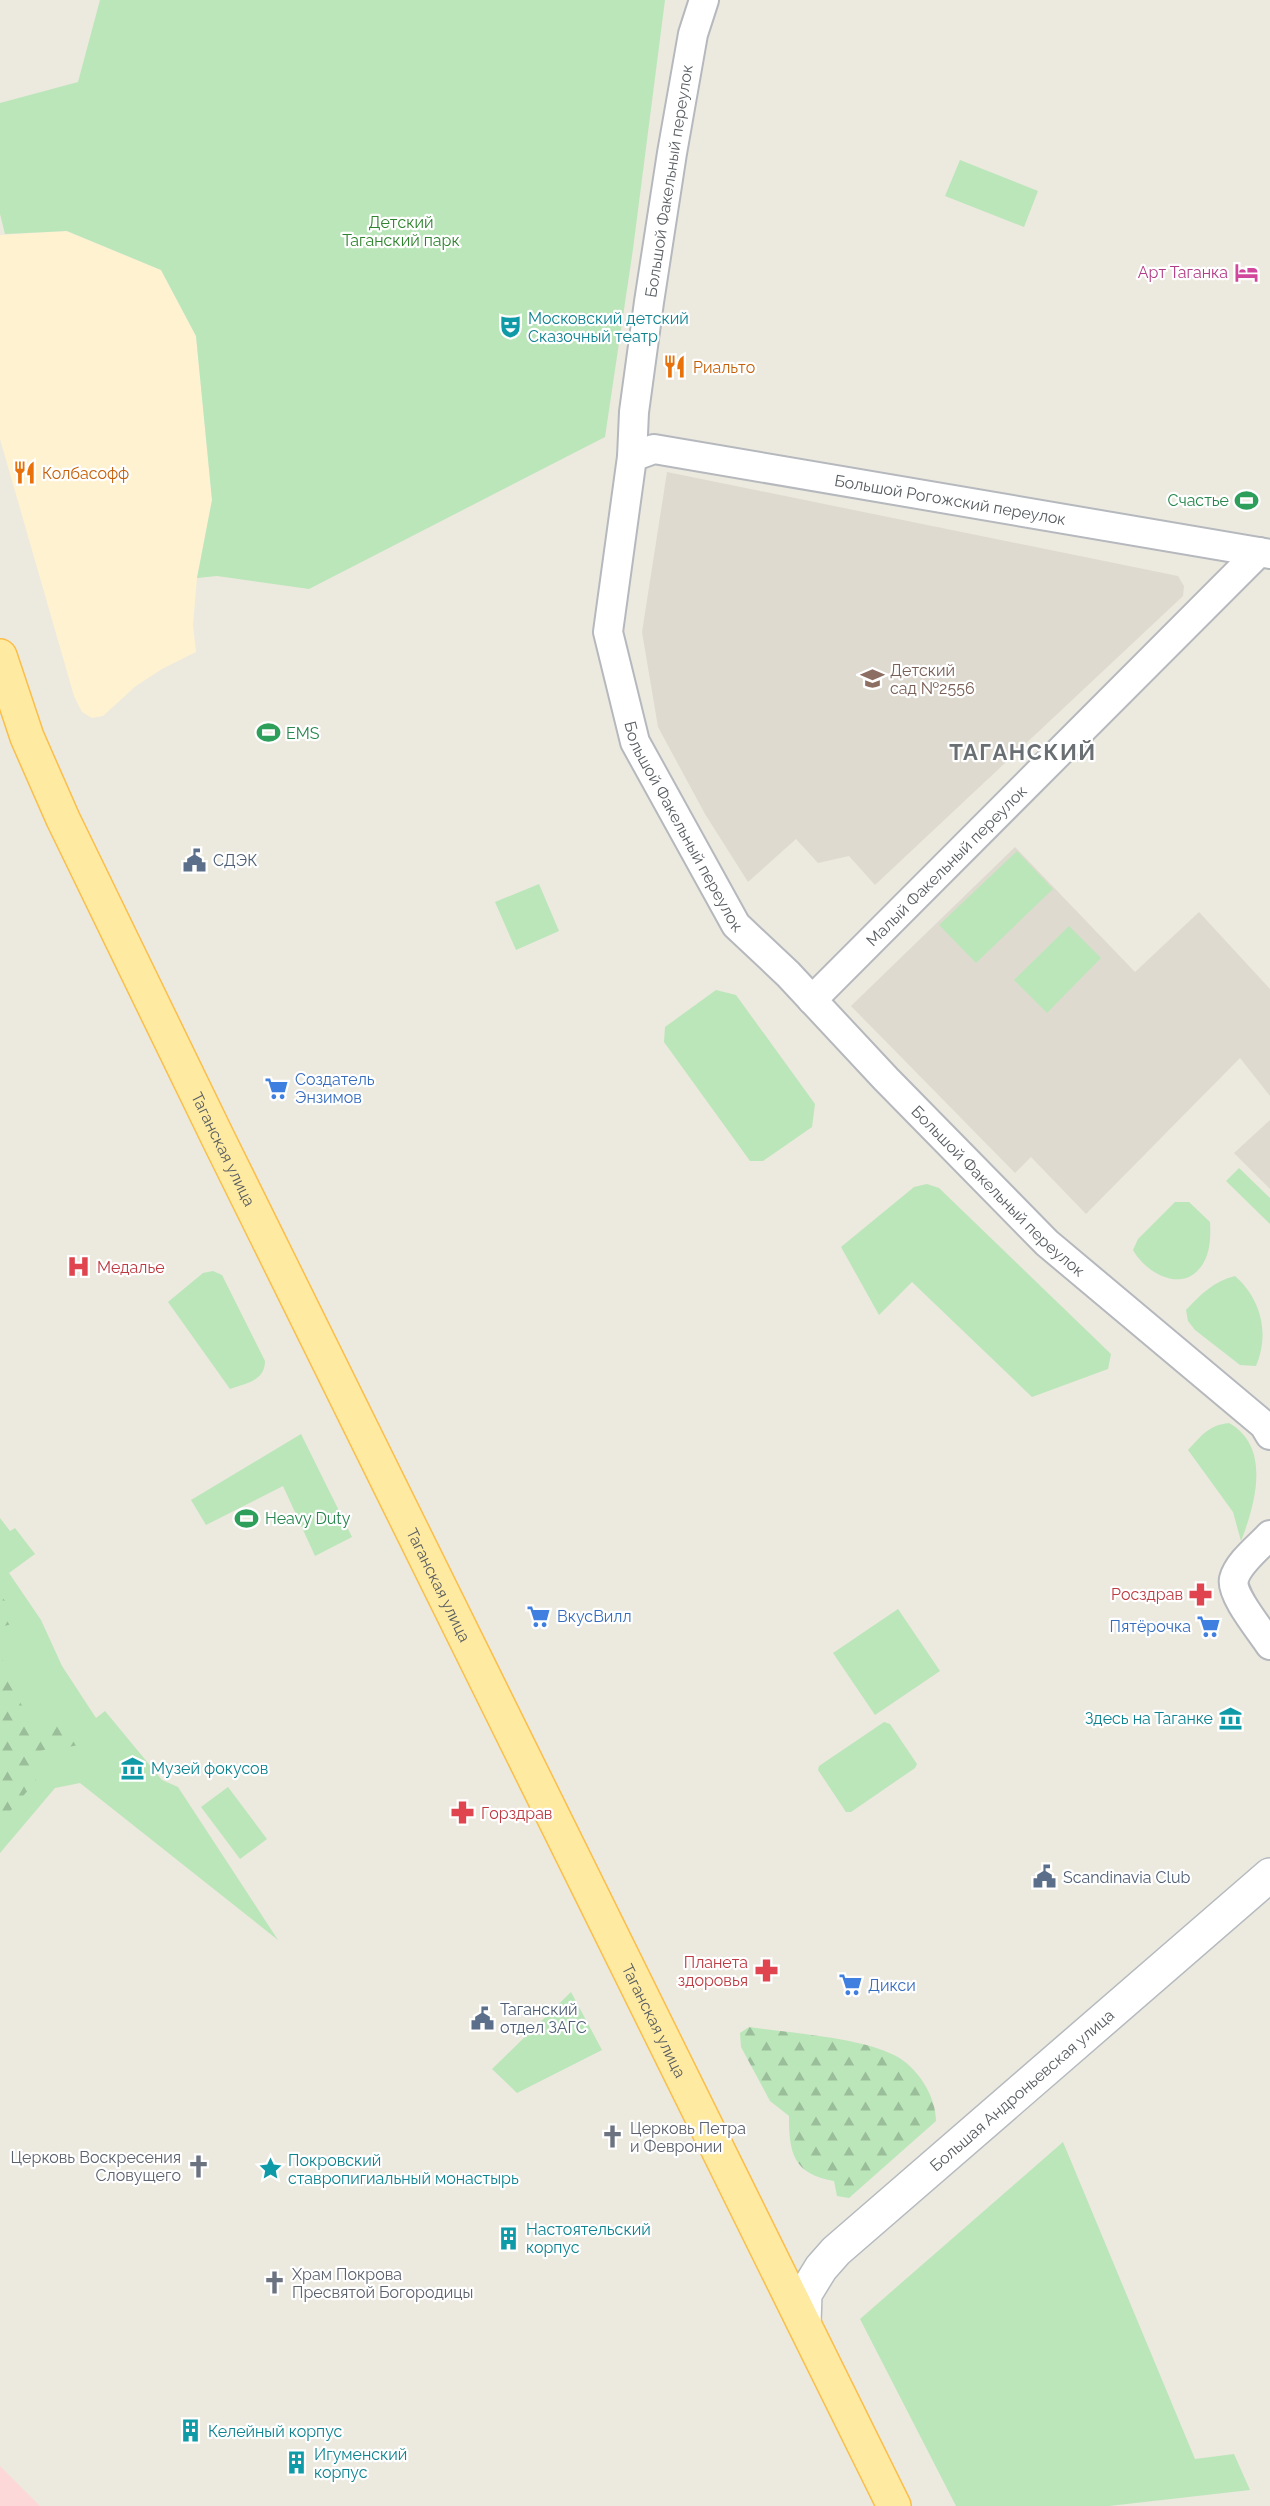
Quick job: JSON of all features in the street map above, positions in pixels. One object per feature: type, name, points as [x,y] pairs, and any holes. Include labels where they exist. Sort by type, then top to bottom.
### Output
[{"type":"main road","name":"Таганская улица","points":[[0,656],[7,706],[894,2506]]},
{"type":"street","name":"Большой Факельный переулок","points":[[704,0],[693,34],[672,153],[636,401],[632,457],[608,632],[635,742],[736,925],[812,1000],[1047,1243],[1264,1425],[1270,1435]]},
{"type":"street","name":"Большой Рогожский переулок","points":[[632,457],[654,449],[1264,553]]},
{"type":"street","name":"Малый Факельный переулок","points":[[812,1000],[1264,553]]},
{"type":"street","points":[[1270,1535],[1242,1566],[1234,1579],[1235,1592],[1270,1645]]},
{"type":"street","name":"Большая Андроньевская улица","points":[[804,2323],[805,2294],[821,2268],[843,2245],[1270,1875]]},
{"type":"shaded area","points":[[66,231],[161,270],[196,336],[212,500],[197,578],[193,625],[196,652],[162,669],[136,686],[103,716],[92,718],[82,712],[74,696],[0,439],[0,235]]},
{"type":"shaded area","name":"Детский сад №2556","points":[[667,472],[1178,576],[1184,586],[1183,596],[875,885],[849,856],[818,863],[796,839],[748,882],[705,814],[658,727],[642,632]]},
{"type":"shaded area","points":[[1015,847],[1135,972],[1199,912],[1270,989],[1270,1096],[1240,1058],[1086,1214],[1031,1157],[1015,1173],[851,1006]]},
{"type":"shaded area","points":[[1270,1120],[1270,1189],[1234,1153]]},
{"type":"shaded area","points":[[0,2466],[40,2506],[0,2506]]},
{"type":"green space","name":"Детский Таганский парк","points":[[100,0],[665,0],[633,249],[605,437],[309,589],[217,576],[197,578],[212,500],[196,336],[161,270],[67,231],[5,234],[0,214],[0,103],[78,82]]},
{"type":"green space","points":[[960,160],[1038,191],[1024,227],[945,196]]},
{"type":"green space","points":[[1017,851],[1053,889],[976,963],[939,925]]},
{"type":"green space","points":[[539,884],[559,931],[516,950],[495,902]]},
{"type":"green space","points":[[1069,926],[1101,958],[1047,1013],[1014,980]]},
{"type":"green space","points":[[716,990],[736,995],[815,1104],[812,1127],[763,1161],[750,1161],[664,1042],[665,1027]]},
{"type":"green space","points":[[1239,1168],[1270,1198],[1270,1224],[1226,1181]]},
{"type":"green space","points":[[927,1184],[939,1188],[1111,1354],[1108,1369],[1032,1397],[912,1282],[879,1315],[841,1247],[914,1187]]},
{"type":"green space","points":[[1175,1202],[1189,1202],[1210,1222],[1210,1240],[1206,1258],[1200,1268],[1183,1279],[1164,1277],[1154,1272],[1133,1250],[1138,1239]]},
{"type":"green space","points":[[213,1271],[222,1275],[265,1361],[262,1373],[258,1377],[230,1389],[168,1302],[203,1273]]},
{"type":"green space","points":[[1235,1276],[1251,1295],[1260,1317],[1262,1341],[1256,1366],[1240,1365],[1195,1330],[1188,1321],[1186,1310],[1197,1299],[1214,1285]]},
{"type":"green space","points":[[1229,1423],[1242,1433],[1250,1445],[1255,1460],[1255,1492],[1241,1541],[1233,1512],[1188,1450],[1211,1429]]},
{"type":"green space","points":[[301,1434],[352,1537],[315,1556],[283,1486],[206,1525],[191,1500]]},
{"type":"green space","points":[[0,1518],[10,1531],[15,1528],[35,1554],[9,1573],[41,1620],[62,1666],[96,1718],[105,1711],[162,1780],[178,1787],[278,1940],[80,1783],[55,1788],[0,1853]]},
{"type":"green space","points":[[0,1596],[18,1612],[12,1624],[0,1627]]},
{"type":"green space","points":[[898,1609],[940,1671],[875,1715],[833,1653]]},
{"type":"green space","points":[[0,1656],[13,1675],[19,1701],[34,1723],[47,1728],[58,1721],[84,1729],[86,1742],[47,1749],[34,1754],[36,1781],[0,1823]]},
{"type":"green space","points":[[884,1722],[890,1724],[917,1764],[915,1768],[851,1812],[846,1812],[818,1770],[819,1766]]},
{"type":"green space","points":[[228,1787],[267,1839],[240,1859],[201,1807]]},
{"type":"green space","points":[[571,1992],[602,2050],[517,2093],[492,2069]]},
{"type":"green space","points":[[749,2027],[843,2040],[894,2055],[910,2066],[924,2083],[933,2102],[936,2121],[849,2198],[837,2196],[834,2181],[810,2173],[796,2160],[790,2141],[789,2116],[770,2101],[741,2047],[740,2033]]},
{"type":"green space","points":[[1063,2142],[1195,2459],[1234,2454],[1250,2490],[1109,2506],[956,2506],[860,2319]]},
{"type":"place","name":"Арт Таганка","points":[[1246,272]]},
{"type":"place","name":"Московский детский Сказочный театр","points":[[510,327]]},
{"type":"place","name":"Риальто","points":[[675,367]]},
{"type":"place","name":"Колбасофф","points":[[24,473]]},
{"type":"place","name":"Счастье","points":[[1247,500]]},
{"type":"place","name":"Детский сад №2556","points":[[872,679]]},
{"type":"place","name":"EMS","points":[[268,733]]},
{"type":"place","name":"СДЭК","points":[[195,860]]},
{"type":"place","name":"Создатель Энзимов","points":[[277,1088]]},
{"type":"place","name":"Медалье","points":[[79,1267]]},
{"type":"place","name":"Heavy Duty","points":[[247,1518]]},
{"type":"place","name":"Росздрав","points":[[1201,1594]]},
{"type":"place","name":"ВкусВилл","points":[[539,1616]]},
{"type":"place","name":"Пятёрочка","points":[[1209,1626]]},
{"type":"place","name":"Здесь на Таганке","points":[[1231,1718]]},
{"type":"place","name":"Музей фокусов","points":[[133,1768]]},
{"type":"place","name":"Горздрав","points":[[463,1813]]},
{"type":"place","name":"Scandinavia Club","points":[[1045,1877]]},
{"type":"place","name":"Планета здоровья","points":[[766,1971]]},
{"type":"place","name":"Дикси","points":[[850,1985]]},
{"type":"place","name":"Таганский отдел ЗАГС","points":[[482,2018]]},
{"type":"place","name":"Церковь Петра и Февронии","points":[[612,2137]]},
{"type":"place","name":"Церковь Воскресения Словущего","points":[[199,2166]]},
{"type":"place","name":"Покровский ставропигиальный монастырь","points":[[270,2169]]},
{"type":"place","name":"Настоятельский корпус","points":[[508,2238]]},
{"type":"place","name":"Храм Покрова Пресвятой Богородицы","points":[[274,2283]]},
{"type":"place","name":"Келейный корпус","points":[[190,2431]]},
{"type":"place","name":"Игуменский корпус","points":[[296,2463]]},
{"type":"district","name":"ТАГАНСКИЙ","points":[[1023,752]]}]
